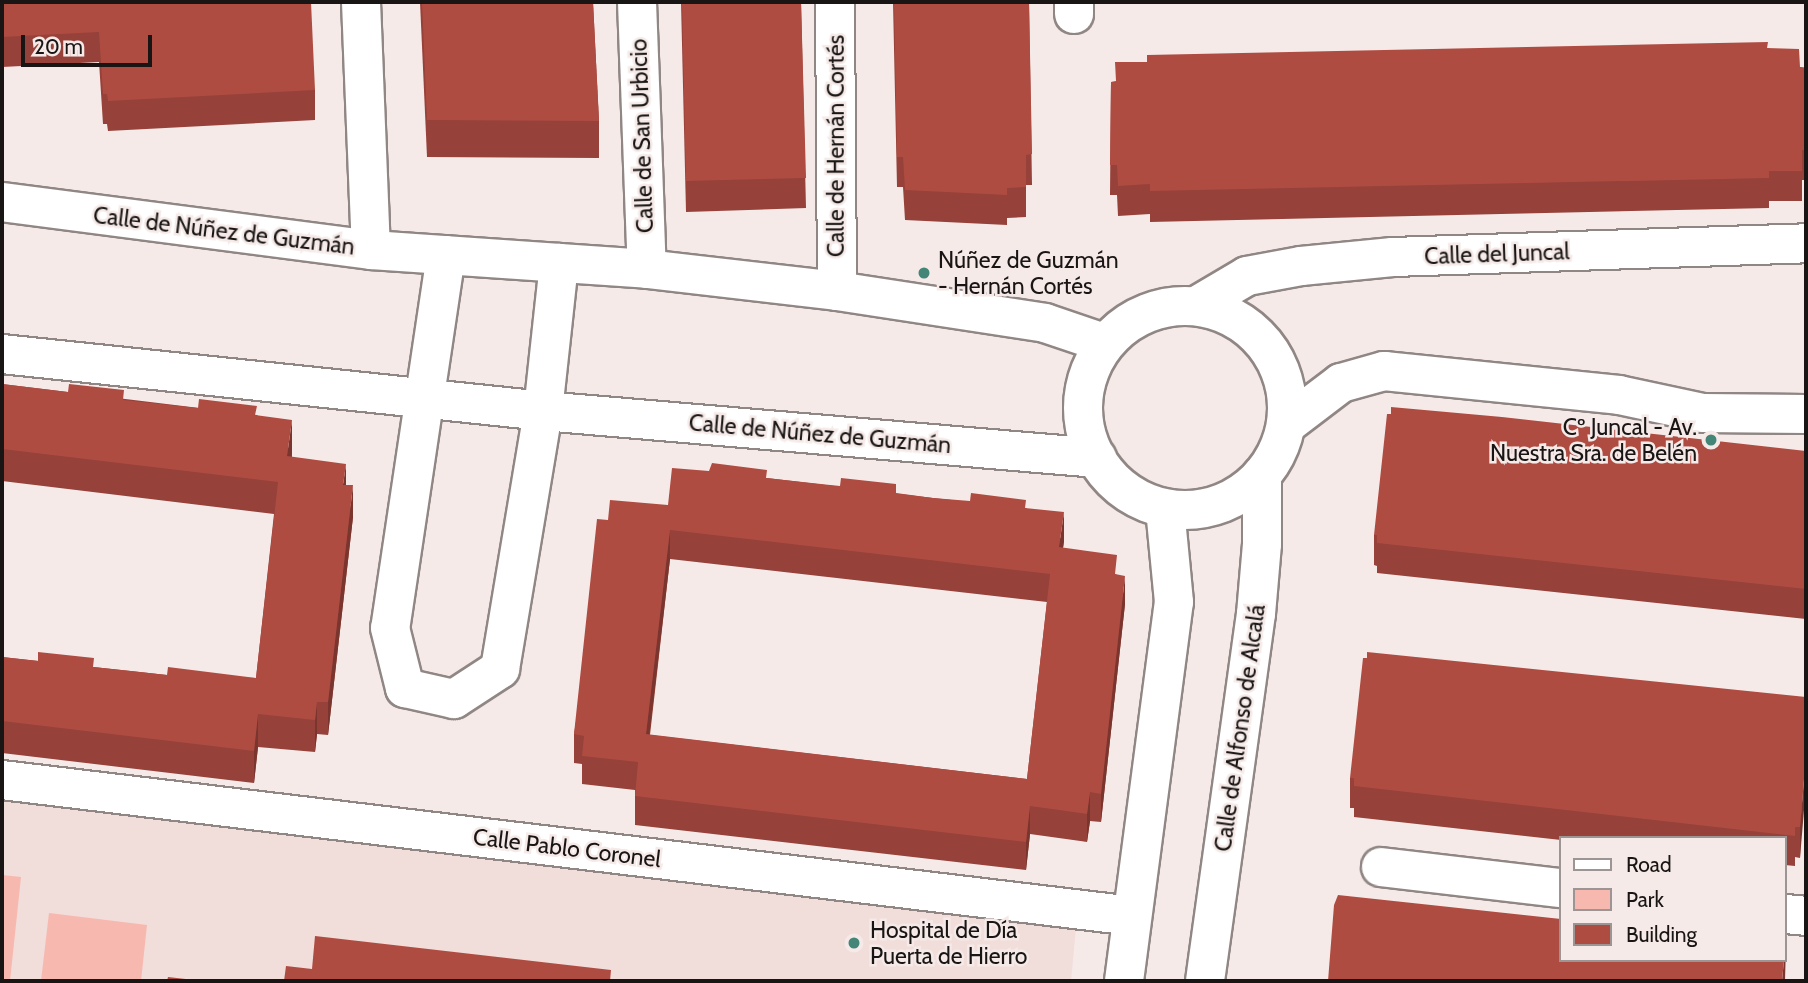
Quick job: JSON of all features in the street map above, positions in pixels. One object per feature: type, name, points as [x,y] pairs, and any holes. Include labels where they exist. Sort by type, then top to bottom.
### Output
[{"type":"street","points":[[361,2],[371,250]]},
{"type":"street","name":"Calle de San Urbicio","points":[[637,2],[647,269]]},
{"type":"street","name":"Calle de Hernán Cortés","points":[[835,2],[837,291]]},
{"type":"street","name":"Calle de Núñez de Guzmán","points":[[2,202],[371,250],[647,269],[837,291],[1045,323],[1104,344]]},
{"type":"street","name":"Calle del Juncal","points":[[1196,306],[1247,276],[1301,266],[1393,257],[1806,243]]},
{"type":"street","points":[[446,255],[390,628],[405,688],[454,699],[500,668],[543,411],[559,263]]},
{"type":"street","points":[[1196,306],[1228,315],[1256,334],[1276,360],[1287,391],[1287,424],[1276,456],[1262,475],[1230,500],[1198,510],[1165,509],[1132,497],[1106,473],[1088,443],[1082,408],[1087,374],[1104,344],[1131,320],[1164,308],[1196,306]]},
{"type":"street","name":"Calle de Núñez de Guzmán","points":[[2,354],[543,411],[1097,458]]},
{"type":"street","points":[[1287,424],[1341,383],[1384,371],[1619,395],[1703,413],[1806,414]]},
{"type":"street","name":"Calle de Alfonso de Alcalá","points":[[1205,981],[1256,614],[1262,544],[1262,475]]},
{"type":"street","points":[[1124,981],[1174,602],[1165,509]]},
{"type":"street","name":"Calle Pablo Coronel","points":[[2,780],[1132,916]]},
{"type":"street","points":[[1381,867],[1560,888]]},
{"type":"street","points":[[1787,914],[1806,916]]},
{"type":"shaded area","points":[[2,797],[1076,927],[1071,981],[2,981]]},
{"type":"green space","points":[[2,875],[21,877],[10,981],[2,981]]},
{"type":"green space","points":[[49,913],[147,925],[141,981],[41,981]]},
{"type":"building","points":[[2,2],[311,2],[315,90],[108,101],[107,94],[103,94],[99,32],[2,37]]},
{"type":"building","points":[[422,2],[593,2],[599,121],[427,120]]},
{"type":"building","points":[[682,2],[801,2],[806,178],[686,181]]},
{"type":"building","points":[[894,2],[1029,2],[1032,154],[1026,155],[1026,187],[1007,188],[1007,195],[905,190],[903,157],[897,157]]},
{"type":"building","points":[[1768,42],[1767,48],[1799,49],[1800,67],[1806,68],[1806,150],[1802,150],[1802,171],[1769,171],[1769,178],[1150,191],[1150,184],[1118,186],[1117,165],[1110,165],[1111,82],[1116,81],[1115,62],[1147,62],[1147,55]]},
{"type":"building","points":[[2,384],[68,392],[69,384],[124,390],[123,400],[198,408],[199,399],[257,406],[255,415],[292,420],[287,456],[346,464],[343,485],[353,485],[328,702],[317,702],[315,720],[258,714],[254,751],[2,721],[2,657],[38,661],[38,652],[94,658],[93,667],[167,675],[168,667],[256,678],[278,482],[2,449]]},
{"type":"building","points":[[1391,407],[1806,451],[1806,589],[1377,543],[1377,535],[1374,535],[1387,414],[1391,414]]},
{"type":"building","points":[[712,463],[767,470],[766,478],[840,486],[841,478],[896,484],[896,493],[933,498],[970,501],[971,493],[1026,500],[1025,508],[1064,512],[1059,547],[1117,555],[1115,574],[1125,576],[1101,794],[1090,792],[1087,814],[1030,806],[1026,842],[635,796],[638,762],[582,756],[584,736],[574,734],[597,519],[608,520],[610,500],[668,505],[672,468],[709,471]],"holes":[[[670,530],[1050,574],[1027,779],[646,734]]]},
{"type":"building","points":[[1367,652],[1806,697],[1806,756],[1800,827],[1795,827],[1795,836],[1354,786],[1354,778],[1350,778],[1363,658],[1367,658]]},
{"type":"building","points":[[1338,895],[1560,919],[1560,962],[1784,962],[1782,981],[1328,981],[1334,905]]},
{"type":"building","points":[[315,936],[611,970],[610,981],[284,981],[286,966],[312,969]]},
{"type":"building","points":[[168,977],[203,981],[167,981]]},
{"type":"place","name":"Núñez de Guzmán - Hernán Cortés","points":[[924,273]]},
{"type":"place","name":"Cº Juncal - Av. Nuestra Sra. de Belén","points":[[1711,440]]},
{"type":"place","name":"Hospital de Día Puerta de Hierro","points":[[854,943]]}]
